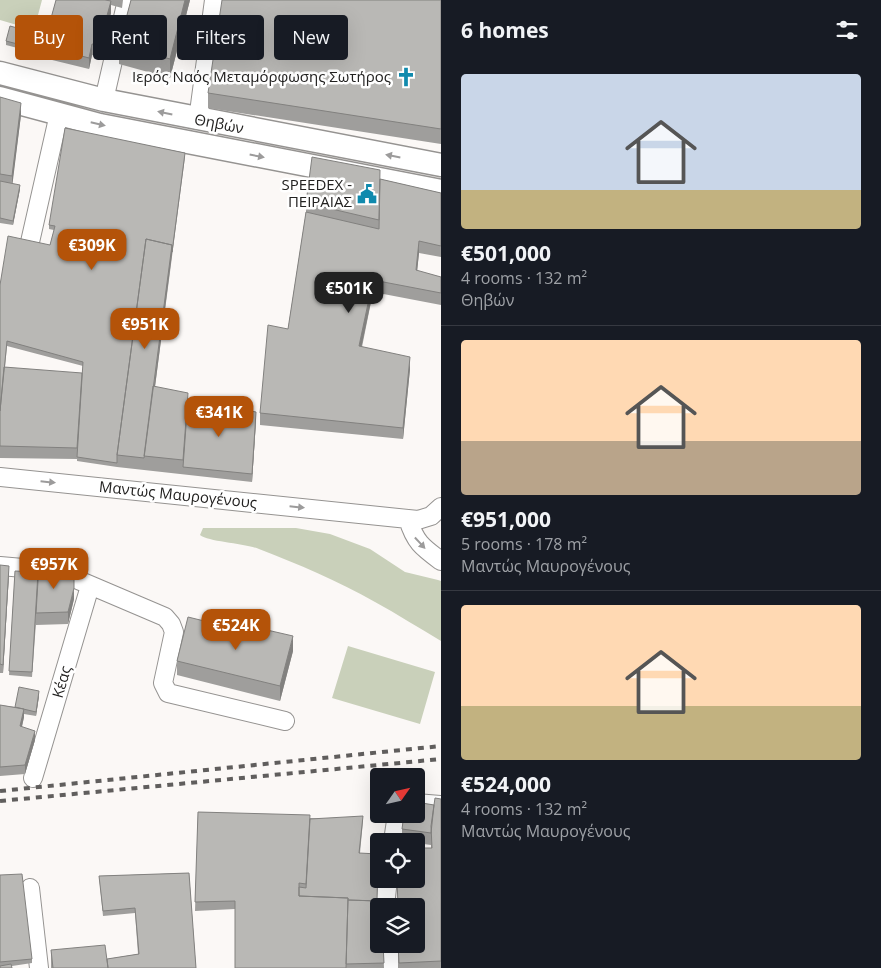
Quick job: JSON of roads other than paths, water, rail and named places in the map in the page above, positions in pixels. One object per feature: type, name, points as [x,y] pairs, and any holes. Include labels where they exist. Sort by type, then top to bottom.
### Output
[{"type":"main road","name":"Θηβών","points":[[0,73],[104,100],[198,120],[441,165]]},
{"type":"main road","name":"Θηβών","points":[[0,98],[109,127],[441,191]]},
{"type":"street","points":[[104,100],[127,0]]},
{"type":"street","points":[[198,120],[214,0]]},
{"type":"street","points":[[30,242],[59,114]]},
{"type":"street","name":"Μαντώς Μαυρογένους","points":[[0,477],[418,520],[438,518]]},
{"type":"street","points":[[408,519],[418,543],[441,562]]},
{"type":"street","points":[[0,566],[56,571],[160,615],[171,624],[174,637],[163,683],[168,694],[285,721]]},
{"type":"street","name":"Κέας","points":[[33,778],[90,586]]},
{"type":"street","points":[[425,803],[441,804]]},
{"type":"street","points":[[30,888],[39,968]]},
{"type":"street","points":[[390,953],[392,968]]},
{"type":"railway","points":[[0,791],[441,746]]},
{"type":"railway","points":[[0,801],[441,759]]},
{"type":"place","name":"Ιερός Ναός Μεταμόρφωσης Σωτήρος","points":[[406,77]]},
{"type":"place","name":"SPEEDEX - ΠΕΙΡΑΙΑΣ","points":[[367,194]]}]
